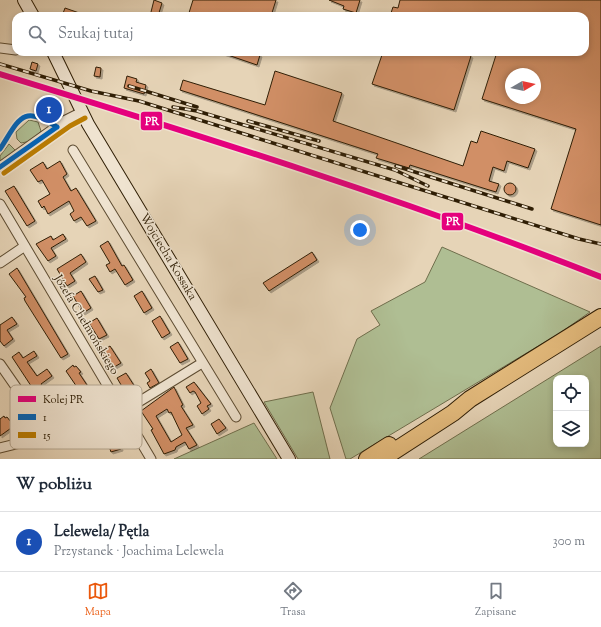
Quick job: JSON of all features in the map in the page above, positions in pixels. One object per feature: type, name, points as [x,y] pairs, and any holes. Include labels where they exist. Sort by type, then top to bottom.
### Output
[{"type":"highway","points":[[382,459],[453,413],[470,399],[601,317]]},
{"type":"highway","points":[[367,459],[451,407],[470,399]]},
{"type":"street","points":[[24,0],[31,12]]},
{"type":"street","points":[[0,48],[12,50]]},
{"type":"street","name":"Wojciecha Kossaka","points":[[55,56],[82,112],[289,459]]},
{"type":"street","points":[[0,167],[66,120],[82,112]]},
{"type":"street","points":[[72,150],[236,416]]},
{"type":"street","name":"Józefa Chełmońskiego","points":[[0,204],[107,385]]},
{"type":"street","points":[[0,263],[25,246]]},
{"type":"street","points":[[142,400],[202,362]]},
{"type":"street","points":[[0,364],[15,385]]},
{"type":"street","name":"Józefa Chełmońskiego","points":[[142,444],[151,459]]},
{"type":"street","points":[[0,448],[10,446]]},
{"type":"green space","points":[[29,120],[38,122],[41,131],[31,141],[21,143],[17,139],[16,132]]},
{"type":"green space","points":[[9,144],[16,151],[0,163],[0,156]]},
{"type":"green space","points":[[442,247],[590,312],[560,333],[350,459],[346,459],[330,408],[357,339],[380,325],[371,311],[425,282]]},
{"type":"green space","points":[[601,346],[601,459],[419,459],[553,376],[553,447],[589,447],[589,375],[554,375]]},
{"type":"green space","points":[[313,392],[330,459],[298,459],[264,402]]},
{"type":"green space","points":[[254,423],[277,459],[174,459]]},
{"type":"building","points":[[154,0],[162,3],[159,12],[151,12]]},
{"type":"building","points":[[193,0],[276,0],[272,12],[189,12]]},
{"type":"building","points":[[329,0],[360,0],[356,12],[343,9],[344,6]]},
{"type":"building","points":[[400,0],[601,0],[601,225],[551,209],[576,129],[482,99],[496,56],[589,56],[589,12],[391,12],[393,7],[398,8]]},
{"type":"building","points":[[65,8],[76,12],[64,12]]},
{"type":"building","points":[[231,56],[260,56],[257,65]]},
{"type":"building","points":[[382,56],[471,56],[454,110],[372,84]]},
{"type":"building","points":[[32,62],[38,64],[36,71],[30,69]]},
{"type":"building","points":[[96,67],[101,68],[100,77],[94,76]]},
{"type":"building","points":[[275,71],[342,93],[333,121],[463,166],[471,141],[477,143],[481,131],[535,149],[528,168],[507,161],[504,171],[493,167],[489,181],[499,184],[496,192],[410,165],[409,168],[376,158],[378,154],[180,90],[183,80],[265,105]]},
{"type":"building","points":[[127,76],[137,79],[136,82],[146,85],[144,94],[124,88]]},
{"type":"building","points":[[60,161],[67,174],[63,177],[71,191],[76,188],[96,221],[87,226],[81,217],[74,221],[70,214],[74,211],[69,201],[48,214],[44,206],[42,208],[38,201],[50,194],[42,180],[38,182],[30,170],[43,162],[47,169]]},
{"type":"building","points":[[508,183],[512,183],[516,189],[512,195],[508,195],[504,191],[504,187]]},
{"type":"building","points":[[14,186],[35,221],[27,226],[5,191]]},
{"type":"building","points":[[63,234],[66,239],[51,248],[56,256],[48,261],[36,244],[51,236],[53,240]]},
{"type":"building","points":[[108,241],[122,266],[124,265],[133,280],[125,285],[115,269],[110,272],[106,265],[110,263],[100,246]]},
{"type":"building","points":[[312,252],[317,260],[269,291],[263,283]]},
{"type":"building","points":[[81,254],[86,262],[70,273],[75,281],[67,286],[57,269]]},
{"type":"building","points":[[17,268],[68,354],[61,358],[25,301],[24,298],[26,297],[9,274]]},
{"type":"building","points":[[95,276],[103,290],[98,292],[89,279]]},
{"type":"building","points":[[81,291],[91,308],[83,313],[73,296]]},
{"type":"building","points":[[142,291],[152,308],[144,313],[134,296]]},
{"type":"building","points":[[160,316],[170,333],[162,338],[152,321]]},
{"type":"building","points":[[12,317],[17,324],[7,330],[13,339],[4,346],[0,341],[0,325]]},
{"type":"building","points":[[97,318],[107,335],[99,339],[89,323]]},
{"type":"building","points":[[178,342],[188,359],[180,363],[170,347]]},
{"type":"building","points":[[110,346],[121,363],[111,369],[101,352]]},
{"type":"building","points":[[34,351],[37,356],[27,362],[37,376],[47,369],[52,376],[42,385],[30,385],[12,357],[19,352],[23,358]]},
{"type":"building","points":[[73,365],[74,367],[76,366],[81,372],[79,373],[87,385],[76,385],[66,371]]},
{"type":"building","points":[[151,369],[159,383],[150,388],[147,383],[150,381],[145,373]]},
{"type":"building","points":[[126,373],[134,385],[121,385],[117,378]]},
{"type":"building","points":[[194,382],[211,404],[207,406],[209,409],[202,414],[197,406],[201,403],[195,392],[193,391],[190,393],[186,387]]},
{"type":"building","points":[[174,387],[183,405],[181,406],[193,425],[186,428],[197,445],[189,449],[185,442],[176,447],[175,450],[164,454],[151,430],[153,429],[142,410]],"holes":[[[167,409],[169,413],[171,412],[182,435],[171,442],[156,416]]]},
{"type":"building","points":[[4,416],[5,418],[7,417],[10,421],[10,429],[0,436],[0,419]]},
{"type":"building","points":[[219,419],[226,428],[217,434],[211,424]]},
{"type":"building","points":[[110,449],[121,449],[111,452]]},
{"type":"railway","points":[[0,64],[91,91],[139,101],[579,239],[601,244]]},
{"type":"railway","points":[[129,86],[197,107]]},
{"type":"railway","points":[[173,107],[197,111],[395,170],[428,186]]},
{"type":"railway","points":[[248,121],[319,141]]},
{"type":"railway","points":[[396,166],[532,209]]},
{"type":"rail line","name":"PR","points":[[0,74],[227,145],[378,195],[527,248],[601,277]]},
{"type":"transit line","name":"1","points":[[0,149],[12,130],[22,118],[36,116],[57,127]]},
{"type":"transit line","name":"15","points":[[4,173],[70,126],[85,118]]},
{"type":"transit line","name":"1","points":[[0,167],[57,127]]},
{"type":"place","name":"Lelewela/ Pętla","points":[[49,110]]}]
